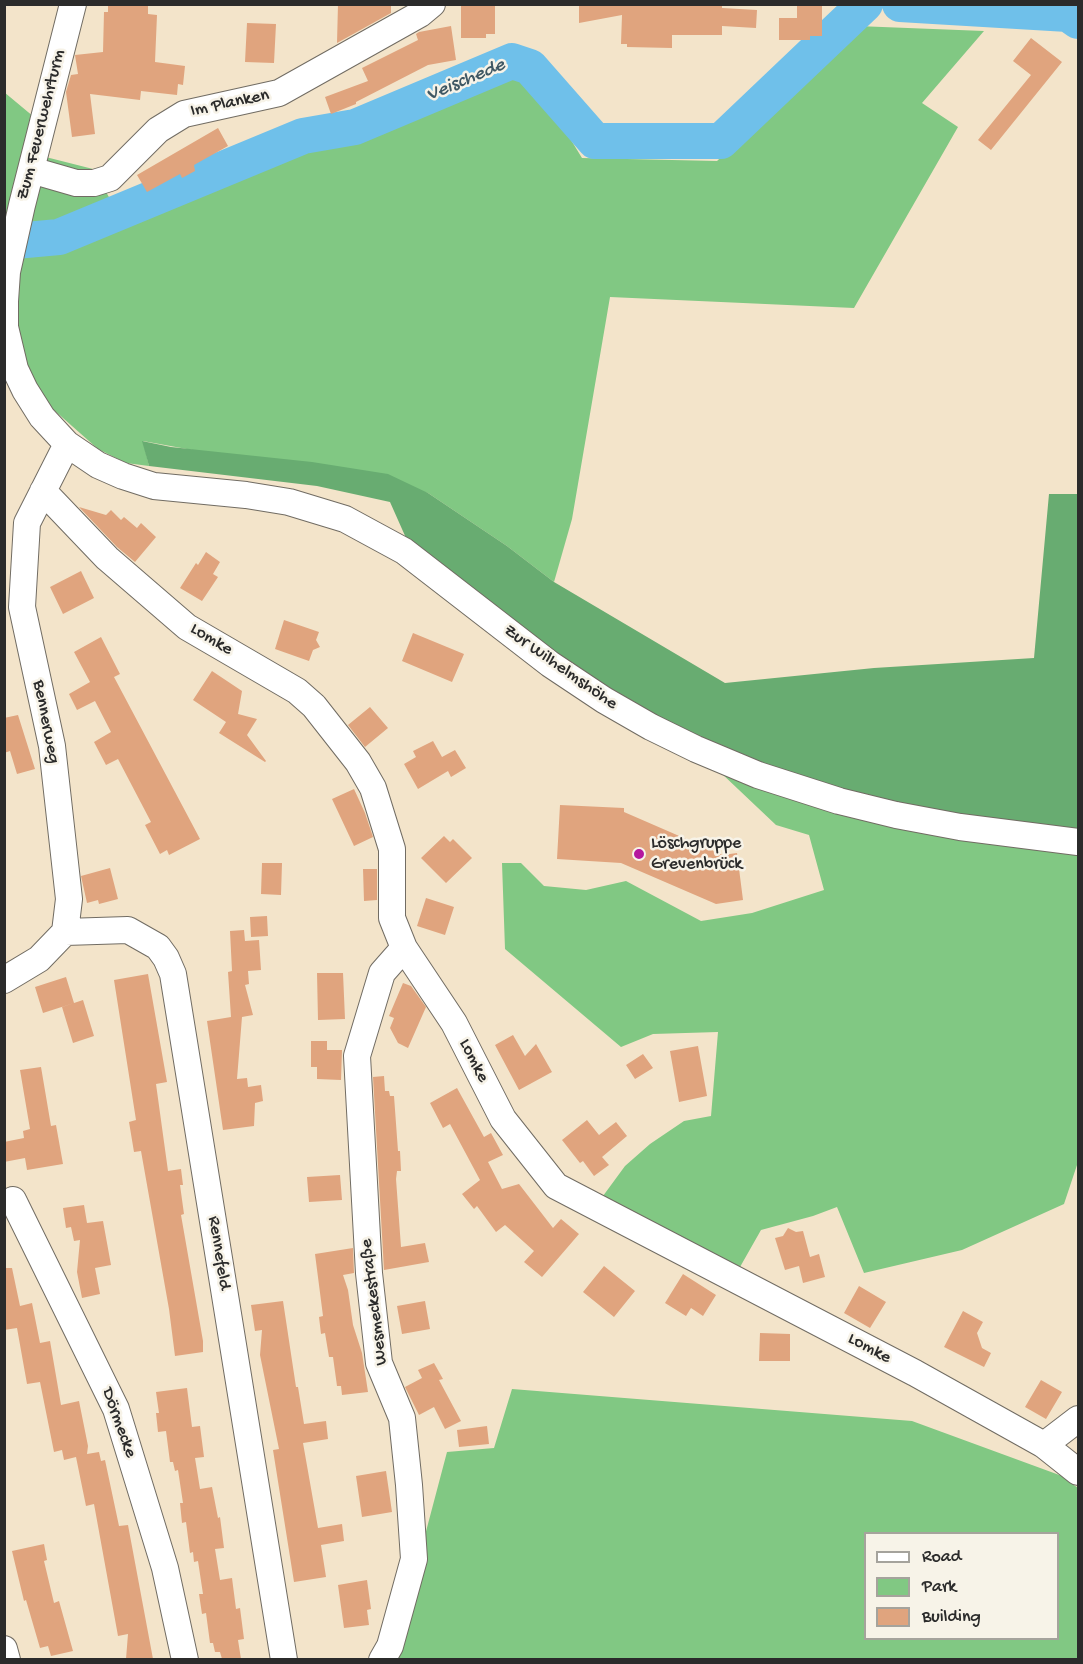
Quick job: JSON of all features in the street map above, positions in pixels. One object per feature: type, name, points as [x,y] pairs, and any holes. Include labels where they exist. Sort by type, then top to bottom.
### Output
[{"type":"street","name":"Zum Feuerwehrturm","points":[[67,444],[42,417],[15,369],[5,327],[5,301],[7,272],[22,205],[73,4]]},
{"type":"street","name":"Im Planken","points":[[31,170],[76,183],[94,183],[110,178],[158,130],[184,114],[279,93],[420,14],[432,4]]},
{"type":"street","name":"Bennerweg","points":[[65,932],[69,899],[52,747],[13,609],[27,523],[67,444]]},
{"type":"street","name":"Zur Wilhelmshöhe","points":[[67,444],[98,465],[154,486],[255,496],[289,502],[345,519],[404,551],[542,658],[604,700],[687,745],[758,775],[839,801],[896,815],[960,827],[1078,842]]},
{"type":"street","name":"Lomke","points":[[43,491],[107,558],[186,627],[297,691],[314,706],[358,762],[373,788],[392,849],[392,918],[404,948],[454,1023],[503,1119],[556,1186],[915,1373],[1044,1445],[1078,1472]]},
{"type":"street","name":"Rennefeld","points":[[65,932],[128,930],[158,947],[173,974],[284,1659]]},
{"type":"street","points":[[4,980],[26,969],[39,959],[65,932]]},
{"type":"street","name":"Wesmeckestraße","points":[[382,1659],[390,1646],[414,1559],[402,1418],[379,1363],[369,1273],[357,1056],[382,974],[404,948]]},
{"type":"street","name":"Dörmecke","points":[[13,1200],[116,1409],[165,1568],[185,1659]]},
{"type":"street","points":[[1044,1445],[1078,1419]]},
{"type":"street","points":[[4,1649],[7,1659]]},
{"type":"green space","points":[[857,26],[984,31],[922,103],[958,127],[854,308],[610,297],[572,519],[554,582],[507,546],[428,493],[143,441],[149,466],[126,463],[98,449],[46,403],[26,364],[18,323],[20,271],[5,271],[4,92],[34,117],[26,152],[93,169],[122,220],[516,50],[582,158],[717,161]]},
{"type":"green space","points":[[142,441],[171,447],[312,462],[388,474],[428,493],[507,546],[554,582],[725,683],[874,668],[1034,658],[1049,494],[1078,494],[1078,835],[949,816],[780,774],[651,716],[526,633],[406,538],[390,502],[317,486],[149,466]]},
{"type":"green space","points":[[720,772],[1078,853],[1078,1162],[1064,1204],[962,1250],[864,1273],[837,1207],[761,1230],[740,1267],[603,1196],[625,1166],[650,1144],[684,1121],[711,1116],[718,1032],[653,1034],[621,1047],[505,949],[502,863],[521,863],[544,886],[586,890],[626,881],[701,921],[752,913],[824,890],[809,835],[776,825]]},
{"type":"green space","points":[[512,1389],[912,1421],[1062,1476],[1078,1488],[1078,1659],[392,1660],[447,1452],[494,1448]]},
{"type":"building","points":[[108,4],[148,4],[148,14],[157,15],[155,62],[185,66],[183,85],[178,84],[177,95],[141,91],[140,100],[90,94],[95,134],[72,137],[66,92],[71,75],[78,74],[75,55],[103,52],[104,12],[108,12]]},
{"type":"building","points":[[338,4],[391,4],[391,13],[337,43]]},
{"type":"building","points":[[461,4],[495,4],[495,34],[486,34],[486,38],[461,38]]},
{"type":"building","points":[[579,4],[722,4],[722,8],[757,10],[756,28],[722,26],[722,35],[672,35],[672,48],[627,47],[627,44],[621,44],[622,15],[579,23]]},
{"type":"building","points":[[797,4],[822,4],[822,36],[810,36],[810,40],[779,40],[779,18],[797,18]]},
{"type":"building","points":[[247,23],[276,24],[274,63],[245,62]]},
{"type":"building","points":[[451,26],[456,60],[428,65],[356,104],[331,114],[325,97],[368,81],[362,68],[418,40],[416,34],[419,32]]},
{"type":"building","points":[[1031,38],[1062,62],[991,150],[978,140],[1031,75],[1013,61]]},
{"type":"building","points":[[218,128],[228,146],[194,165],[195,171],[182,178],[180,174],[147,192],[137,175]]},
{"type":"building","points":[[79,507],[106,515],[111,510],[121,520],[124,517],[137,528],[141,523],[156,537],[135,562],[117,547]]},
{"type":"building","points":[[206,552],[220,562],[213,574],[218,577],[202,601],[180,588]]},
{"type":"building","points":[[81,571],[94,598],[63,614],[50,587]]},
{"type":"building","points":[[284,620],[319,632],[316,640],[320,647],[313,650],[309,661],[275,649]]},
{"type":"building","points":[[413,633],[464,654],[452,682],[402,661]]},
{"type":"building","points":[[101,637],[120,674],[114,677],[200,839],[169,855],[167,850],[160,854],[145,825],[151,822],[118,759],[106,765],[94,742],[111,732],[95,701],[77,710],[69,694],[90,682],[74,652]]},
{"type":"building","points":[[212,671],[242,691],[238,714],[257,719],[247,735],[265,762],[219,733],[226,722],[193,700]]},
{"type":"building","points":[[370,707],[388,728],[365,747],[348,725]]},
{"type":"building","points":[[18,715],[35,769],[17,774],[10,751],[4,753],[4,718]]},
{"type":"building","points":[[433,741],[442,757],[455,750],[466,768],[451,777],[448,771],[418,789],[404,764],[416,757],[413,751]]},
{"type":"building","points":[[354,789],[373,837],[354,846],[332,799]]},
{"type":"building","name":"Löschgruppe Grevenbrück","points":[[560,805],[624,808],[624,812],[723,855],[737,853],[743,900],[716,904],[621,863],[557,859]]},
{"type":"building","points":[[444,836],[450,842],[453,839],[472,858],[446,883],[421,858]]},
{"type":"building","points":[[262,863],[282,863],[281,895],[261,894]]},
{"type":"building","points":[[110,868],[118,899],[99,904],[98,900],[87,903],[81,876]]},
{"type":"building","points":[[363,869],[377,869],[377,900],[364,901]]},
{"type":"building","points":[[426,898],[454,907],[445,935],[417,926]]},
{"type":"building","points":[[267,916],[268,936],[251,937],[250,917]]},
{"type":"building","points":[[244,930],[245,941],[259,940],[261,970],[248,971],[249,984],[245,985],[253,1015],[242,1017],[237,1079],[247,1078],[248,1087],[261,1085],[263,1101],[255,1103],[254,1126],[223,1130],[207,1021],[231,1017],[228,972],[232,971],[230,931]]},
{"type":"building","points":[[317,973],[343,973],[345,1019],[318,1020]]},
{"type":"building","points":[[148,974],[167,1082],[156,1084],[168,1171],[181,1169],[183,1185],[180,1185],[184,1214],[181,1215],[203,1341],[203,1352],[175,1356],[141,1151],[134,1152],[129,1122],[136,1120],[114,980]]},
{"type":"building","points":[[66,977],[74,1003],[43,1013],[35,987]]},
{"type":"building","points":[[403,983],[411,986],[426,1007],[408,1048],[398,1043],[390,1028],[394,1018],[389,1016]]},
{"type":"building","points":[[83,1000],[94,1036],[73,1043],[62,1007]]},
{"type":"building","points":[[513,1035],[525,1056],[536,1044],[552,1072],[519,1090],[495,1045]]},
{"type":"building","points":[[311,1041],[327,1041],[327,1050],[342,1050],[341,1080],[317,1079],[317,1067],[311,1067]]},
{"type":"building","points":[[698,1046],[707,1096],[679,1102],[670,1051]]},
{"type":"building","points":[[643,1054],[653,1068],[635,1079],[626,1065]]},
{"type":"building","points":[[41,1067],[51,1126],[56,1125],[63,1164],[27,1170],[25,1158],[4,1162],[4,1142],[24,1138],[23,1131],[30,1129],[20,1070]]},
{"type":"building","points":[[384,1076],[385,1091],[389,1091],[390,1096],[394,1096],[398,1151],[400,1151],[401,1171],[397,1171],[396,1179],[401,1247],[425,1243],[429,1262],[384,1270],[373,1077]]},
{"type":"building","points":[[457,1088],[484,1137],[491,1133],[503,1155],[488,1162],[502,1189],[519,1184],[553,1228],[561,1219],[579,1234],[542,1277],[524,1262],[534,1251],[505,1225],[496,1232],[477,1206],[474,1209],[462,1194],[480,1180],[450,1124],[443,1128],[430,1103]]},
{"type":"building","points":[[587,1120],[599,1135],[616,1122],[627,1136],[602,1157],[609,1165],[594,1176],[583,1161],[580,1163],[562,1140]]},
{"type":"building","points":[[340,1175],[342,1200],[309,1202],[307,1177]]},
{"type":"building","points":[[84,1205],[87,1223],[103,1221],[111,1265],[95,1268],[100,1294],[82,1298],[77,1272],[80,1240],[74,1241],[71,1227],[66,1228],[63,1208]]},
{"type":"building","points":[[788,1228],[796,1232],[803,1231],[810,1257],[819,1254],[825,1277],[803,1283],[799,1266],[785,1270],[775,1238],[783,1236]]},
{"type":"building","points":[[353,1248],[354,1273],[343,1275],[348,1290],[353,1325],[362,1353],[368,1392],[342,1395],[341,1386],[337,1386],[333,1357],[329,1357],[325,1333],[321,1334],[319,1317],[323,1316],[315,1254]]},
{"type":"building","points":[[604,1266],[635,1291],[614,1317],[583,1292]]},
{"type":"building","points":[[4,1268],[12,1268],[20,1306],[32,1303],[40,1343],[50,1341],[61,1405],[79,1401],[88,1446],[87,1454],[99,1452],[101,1461],[105,1460],[119,1526],[128,1525],[153,1659],[126,1659],[128,1634],[118,1636],[94,1504],[86,1506],[76,1457],[64,1460],[62,1450],[54,1452],[40,1382],[27,1384],[17,1328],[4,1330]]},
{"type":"building","points":[[683,1274],[716,1295],[703,1316],[691,1308],[686,1316],[665,1303]]},
{"type":"building","points":[[859,1286],[886,1302],[870,1328],[844,1313]]},
{"type":"building","points":[[283,1301],[304,1424],[326,1421],[328,1439],[303,1443],[318,1528],[342,1524],[344,1541],[321,1545],[326,1577],[294,1582],[273,1450],[279,1449],[260,1355],[262,1330],[255,1331],[251,1305]]},
{"type":"building","points":[[425,1301],[430,1329],[402,1334],[397,1306]]},
{"type":"building","points":[[963,1311],[983,1322],[977,1333],[982,1348],[991,1353],[984,1367],[944,1347]]},
{"type":"building","points":[[760,1333],[790,1334],[790,1361],[759,1361]]},
{"type":"building","points":[[434,1363],[443,1379],[439,1380],[461,1421],[445,1429],[434,1407],[419,1415],[405,1387],[422,1378],[418,1370]]},
{"type":"building","points":[[1041,1380],[1062,1392],[1046,1419],[1025,1407]]},
{"type":"building","points":[[187,1388],[192,1427],[200,1426],[204,1457],[195,1458],[200,1489],[212,1487],[218,1518],[220,1517],[224,1548],[215,1549],[220,1580],[232,1578],[236,1609],[240,1608],[244,1639],[238,1640],[241,1659],[222,1659],[220,1652],[215,1652],[213,1643],[210,1643],[206,1613],[202,1614],[199,1594],[203,1594],[198,1561],[194,1562],[193,1552],[190,1553],[186,1522],[182,1523],[180,1503],[183,1503],[178,1470],[175,1471],[173,1462],[170,1462],[166,1431],[158,1432],[156,1413],[159,1413],[156,1392]]},
{"type":"building","points":[[487,1426],[489,1444],[459,1447],[457,1430]]},
{"type":"building","points":[[386,1471],[392,1512],[362,1517],[356,1476]]},
{"type":"building","points":[[44,1544],[47,1560],[44,1561],[54,1603],[59,1601],[73,1651],[51,1656],[48,1646],[40,1648],[26,1600],[24,1601],[12,1551]]},
{"type":"building","points":[[367,1580],[371,1609],[367,1610],[369,1625],[344,1628],[338,1585]]},
{"type":"waterway","name":"Veischede","points":[[4,242],[59,237],[303,136],[355,127],[512,61],[530,67],[595,141],[721,141],[865,4]]},
{"type":"waterway","name":"Veischede","points":[[900,4],[1068,14],[1078,21]]},
{"type":"place","name":"Löschgruppe Grevenbrück","points":[[639,854]]}]
